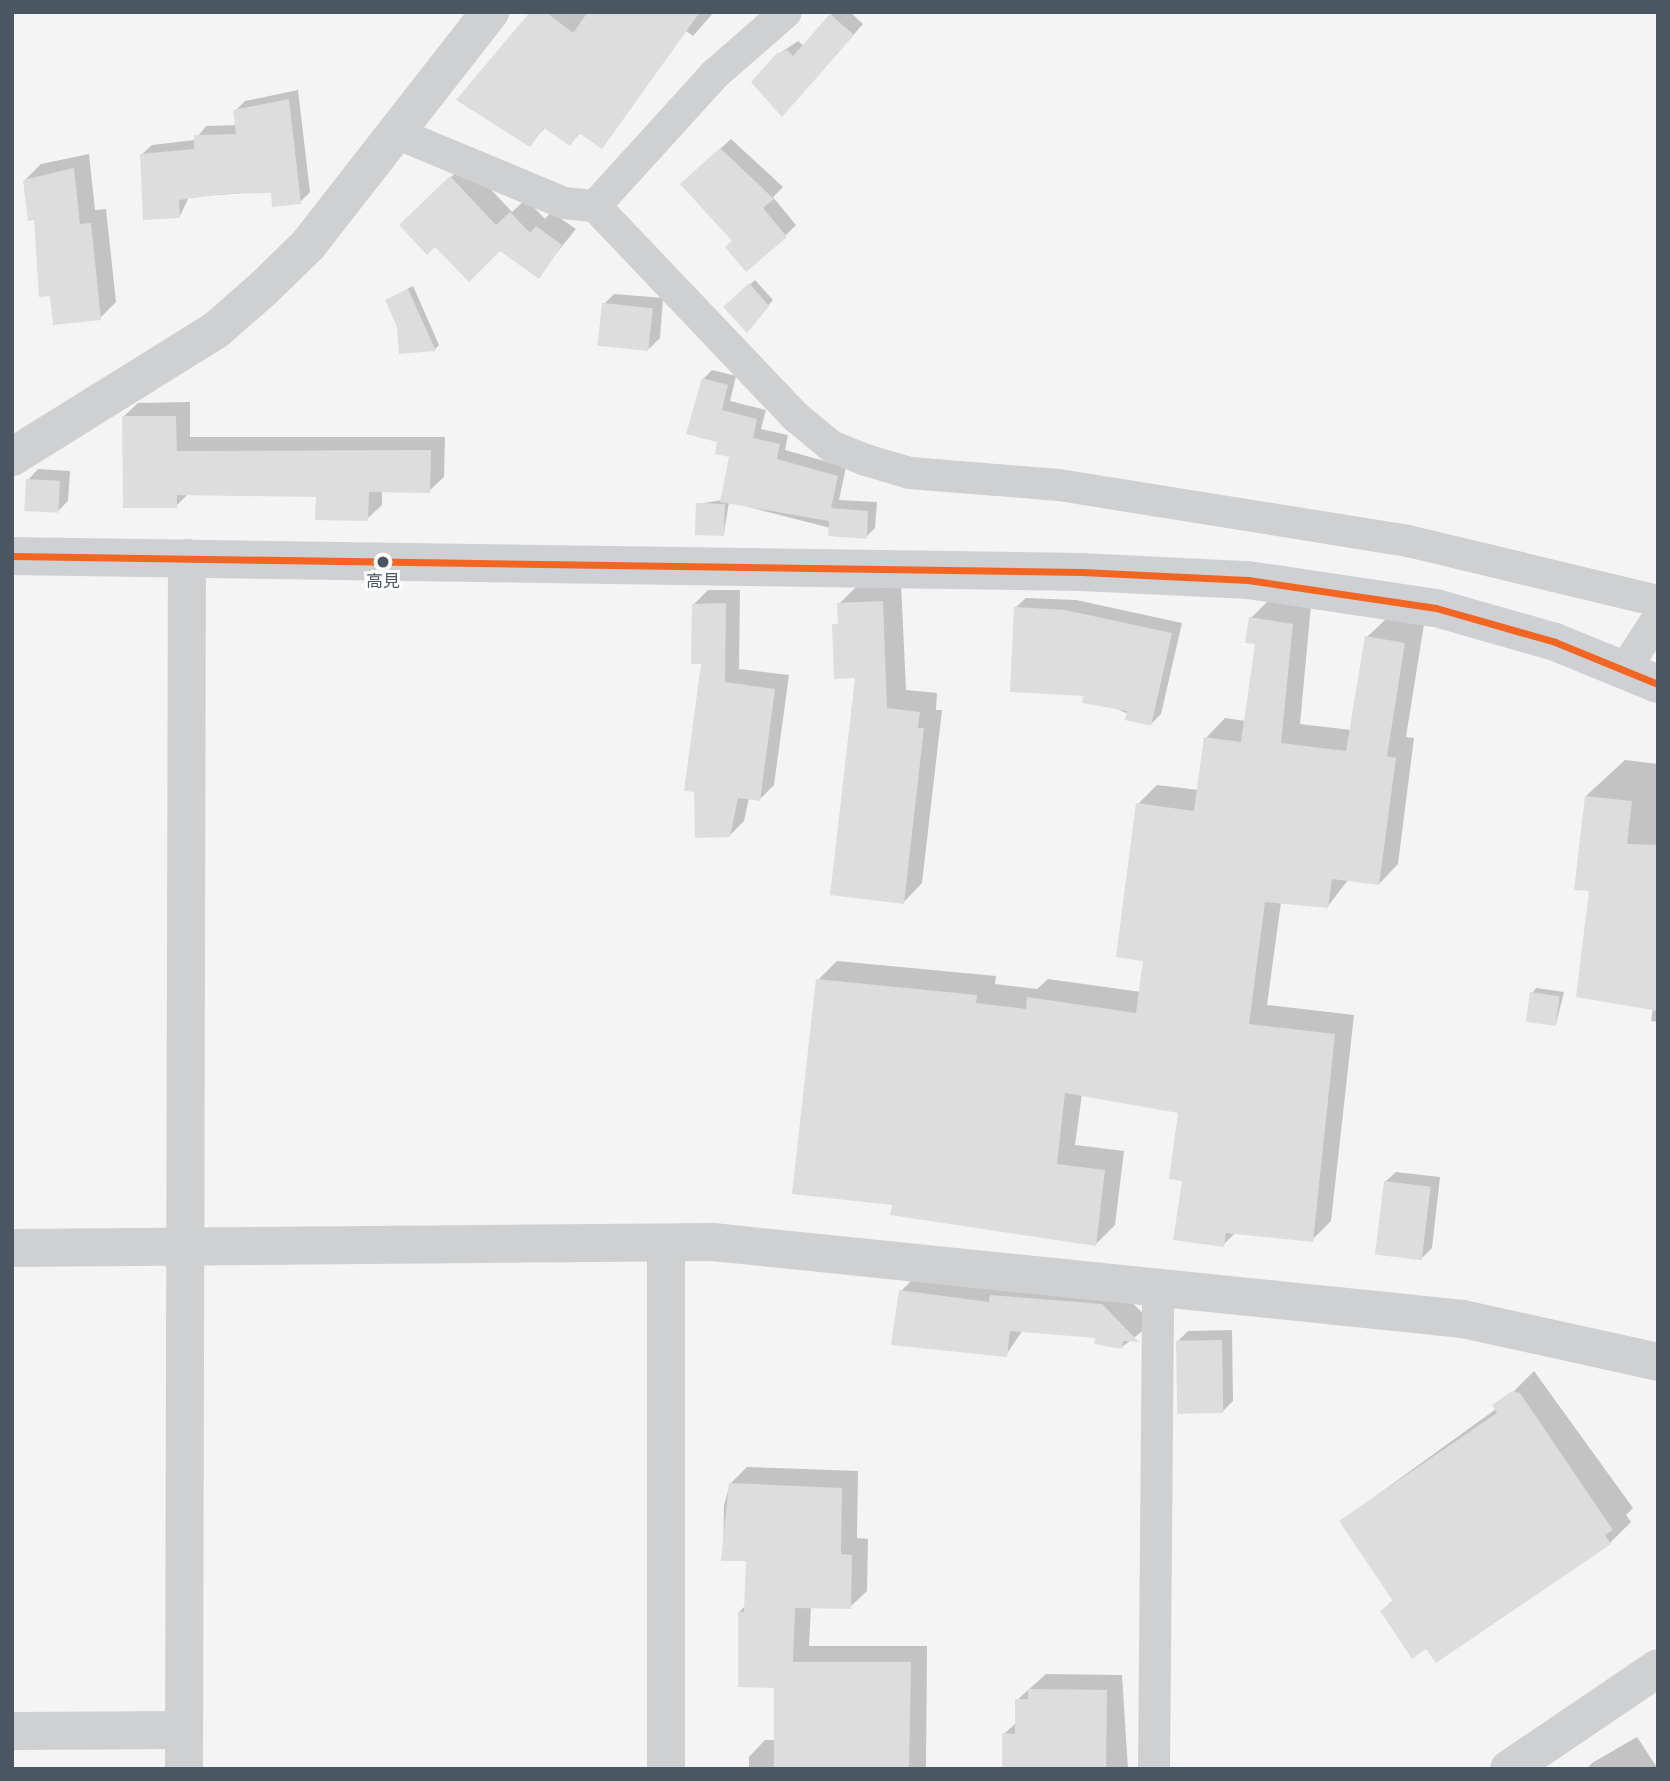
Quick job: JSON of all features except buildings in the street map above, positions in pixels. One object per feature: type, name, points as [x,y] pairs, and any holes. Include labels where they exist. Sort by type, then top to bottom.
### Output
[{"type":"main road","points":[[12,556],[1248,580],[1436,608],[1641,677]]},
{"type":"street","points":[[12,457],[216,330],[308,244],[490,12]]},
{"type":"street","points":[[595,206],[715,74],[786,12]]},
{"type":"street","points":[[396,133],[564,203],[595,206],[796,417],[831,446],[866,460],[910,473],[1059,485],[1408,541],[1658,601]]},
{"type":"street","points":[[184,1769],[187,558]]},
{"type":"street","points":[[1641,677],[1658,618]]},
{"type":"street","points":[[12,1248],[713,1242],[1158,1285],[1462,1320],[1658,1362]]},
{"type":"street","points":[[666,1244],[666,1769]]},
{"type":"street","points":[[1154,1769],[1158,1285]]},
{"type":"street","points":[[1509,1769],[1658,1668]]},
{"type":"street","points":[[12,1731],[184,1730]]},
{"type":"transit line","points":[[12,556],[1082,572],[1248,580],[1436,608],[1555,642],[1658,684]]},
{"type":"place","name":"高見","points":[[383,562]]}]
